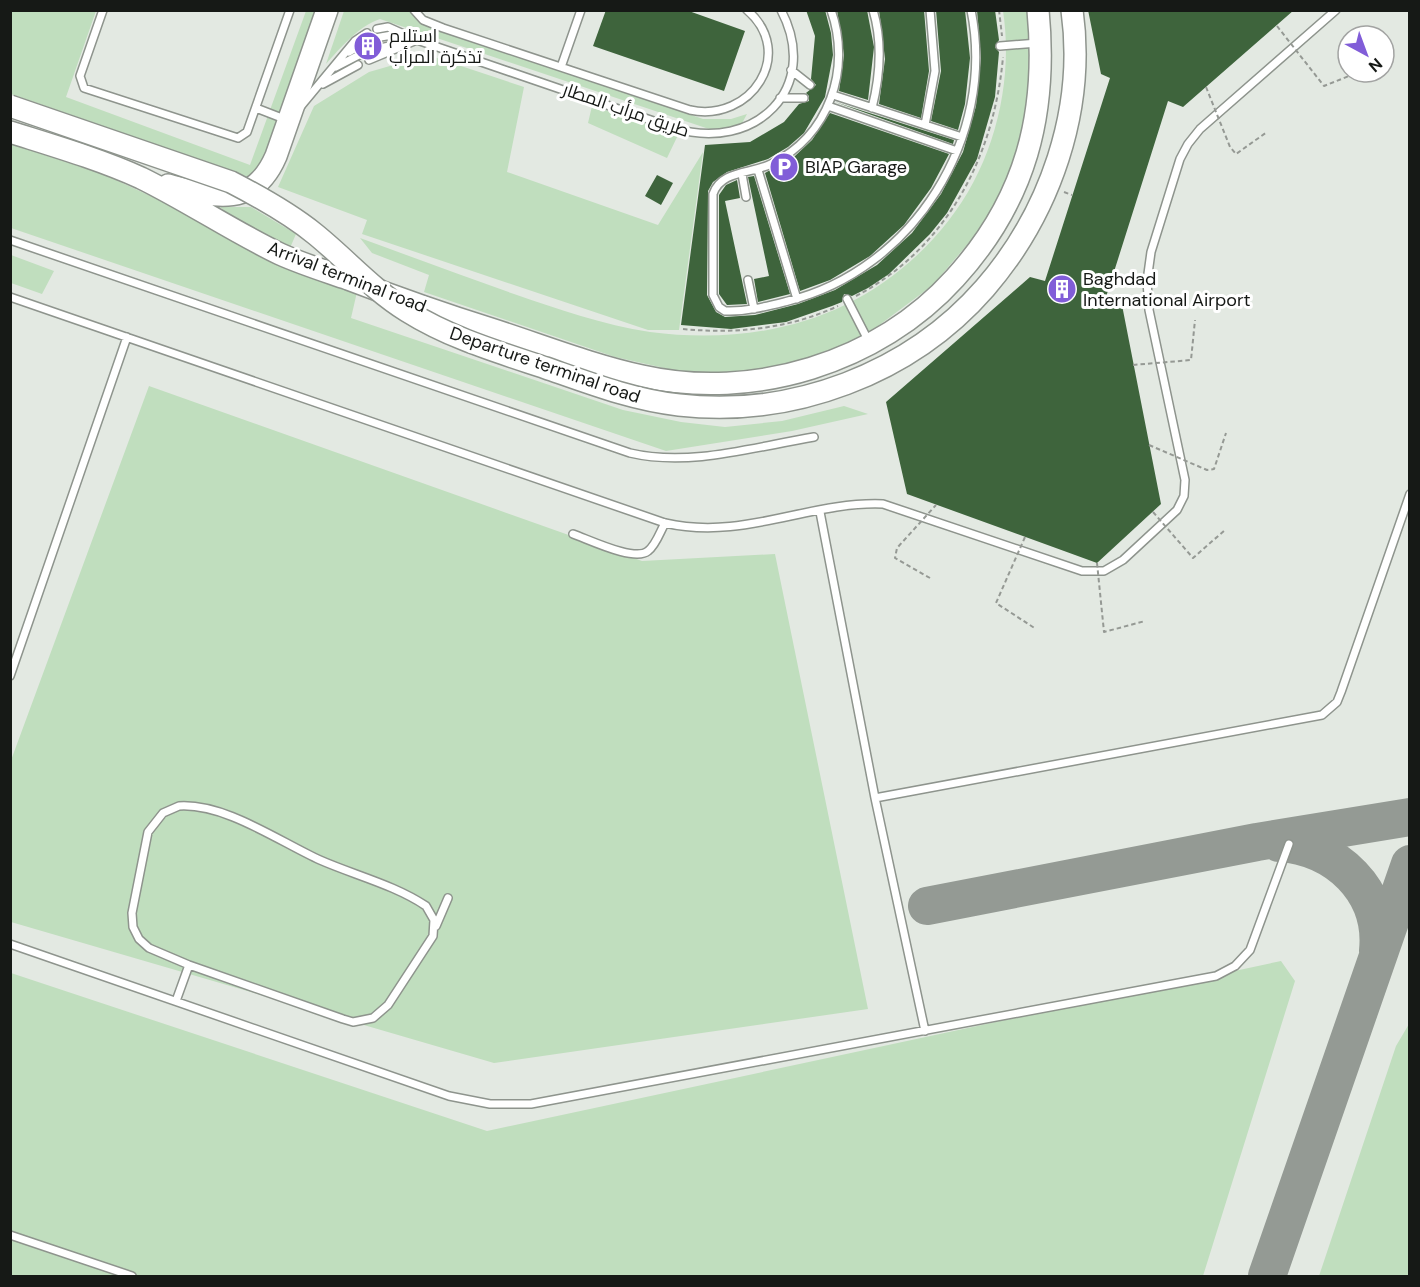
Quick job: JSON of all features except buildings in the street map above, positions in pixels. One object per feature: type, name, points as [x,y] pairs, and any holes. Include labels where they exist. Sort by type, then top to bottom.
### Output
[{"type":"main road","points":[[142,179],[219,197],[244,192],[264,178],[271,167],[327,10]]},
{"type":"main road","name":"Arrival terminal road","points":[[10,132],[142,179],[284,256],[428,309],[642,377],[700,383],[759,380],[817,367],[870,344],[912,317],[949,285],[981,247],[1007,205],[1018,182],[1032,137],[1040,90],[1041,43],[1038,10]]},
{"type":"main road","name":"Departure terminal road","points":[[10,106],[231,183],[254,194],[314,233],[405,309],[470,343],[644,399],[715,408],[751,406],[821,392],[879,369],[941,329],[977,297],[997,274],[1037,210],[1058,159],[1065,133],[1074,77],[1072,10]]},
{"type":"lane","points":[[102,10],[80,76],[81,84],[87,90],[238,138],[248,132],[290,10]]},
{"type":"lane","points":[[414,10],[431,24],[701,112],[723,111],[743,101],[752,94],[763,75],[767,53],[762,31],[747,10]]},
{"type":"lane","points":[[561,67],[581,10]]},
{"type":"lane","name":"طريق مرأب المطار","points":[[377,29],[388,27],[417,40],[700,135],[726,134],[739,131],[762,118],[780,98],[791,70],[791,34],[781,10]]},
{"type":"lane","points":[[831,10],[839,50],[832,95],[816,126],[796,148],[758,170],[727,177],[716,187],[713,194],[713,295],[719,307],[725,310],[754,309],[797,299],[838,283],[892,245],[934,195],[957,151],[969,111],[975,66],[971,10]]},
{"type":"lane","points":[[872,108],[877,90],[880,52],[873,10]]},
{"type":"lane","points":[[925,125],[935,70],[930,10]]},
{"type":"lane","points":[[10,297],[665,523],[696,529],[724,529],[862,504],[894,506],[1090,572],[1104,571],[1118,565],[1172,516],[1181,503],[1185,480],[1149,310],[1147,281],[1151,252],[1180,159],[1200,129],[1336,10]]},
{"type":"lane","points":[[256,108],[288,120],[355,41],[367,33]]},
{"type":"lane","points":[[375,38],[392,35],[417,40]]},
{"type":"lane","points":[[372,50],[417,40]]},
{"type":"lane","points":[[369,60],[417,40]]},
{"type":"lane","points":[[344,54],[364,43]]},
{"type":"lane","points":[[1002,45],[1041,43]]},
{"type":"lane","points":[[332,70],[361,54]]},
{"type":"lane","points":[[318,87],[358,65]]},
{"type":"lane","points":[[791,70],[810,85]]},
{"type":"lane","points":[[832,95],[962,138]]},
{"type":"lane","points":[[780,98],[804,98]]},
{"type":"lane","points":[[828,106],[957,151]]},
{"type":"lane","points":[[758,170],[797,299]]},
{"type":"lane","points":[[742,174],[746,196]]},
{"type":"lane","points":[[10,240],[630,453],[655,458],[680,458],[814,437]]},
{"type":"lane","points":[[748,280],[754,309]]},
{"type":"lane","points":[[847,300],[870,344]]},
{"type":"lane","points":[[10,676],[127,338]]},
{"type":"lane","points":[[875,798],[1322,714],[1337,702],[1341,693],[1410,494]]},
{"type":"lane","points":[[820,512],[875,798],[925,1031]]},
{"type":"lane","points":[[573,534],[630,554],[641,555],[651,549],[665,523]]},
{"type":"lane","points":[[435,928],[431,912],[419,902],[321,860],[253,825],[197,807],[179,806],[163,813],[148,832],[132,920],[135,933],[143,944],[189,965],[343,1019],[363,1021],[381,1012],[388,1005],[429,944],[448,898]]},
{"type":"lane","points":[[10,944],[449,1096],[490,1104],[510,1105],[552,1101],[1206,978],[1226,972],[1243,958],[1255,940],[1289,844]]},
{"type":"lane","points":[[176,1002],[189,965]]},
{"type":"lane","points":[[10,1235],[132,1276]]},
{"type":"path","points":[[683,329],[713,332],[778,326],[814,316],[873,288],[915,255],[936,232],[966,187],[977,167],[991,128],[999,96],[1002,45],[999,10]]},
{"type":"path","points":[[1277,26],[1324,86],[1336,81]]},
{"type":"path","points":[[1206,87],[1230,147],[1236,153],[1266,132]]},
{"type":"path","points":[[1133,364],[1191,360],[1195,320]]},
{"type":"path","points":[[1149,445],[1207,470],[1214,469],[1226,433]]},
{"type":"path","points":[[930,578],[895,558],[897,548],[936,505]]},
{"type":"path","points":[[1153,512],[1192,558],[1225,530]]},
{"type":"path","points":[[1025,537],[996,603],[1036,629]]},
{"type":"path","points":[[1097,563],[1104,632],[1145,621]]},
{"type":"green space","points":[[11,11],[96,11],[66,97],[250,165],[306,11],[323,11],[266,176],[254,179],[11,94]]},
{"type":"green space","points":[[344,11],[416,11],[427,22],[703,119],[731,119],[747,114],[740,127],[712,130],[380,19],[358,32],[326,64]]},
{"type":"green space","points":[[1003,11],[1031,11],[1033,54],[1022,136],[1008,180],[988,220],[933,285],[878,326],[840,348],[769,369],[700,376],[615,357],[424,292],[429,275],[372,253],[360,238],[547,305],[632,329],[693,335],[736,334],[777,328],[816,317],[853,301],[888,280],[920,253],[965,198],[989,148],[1003,93],[1006,38]]},
{"type":"green space","points":[[428,55],[524,87],[507,172],[658,225],[703,152],[679,330],[648,330],[362,234],[367,220],[278,187],[314,106],[369,72]]},
{"type":"green space","points":[[592,106],[679,133],[667,158],[588,123]]},
{"type":"green space","points":[[11,144],[103,174],[357,292],[351,318],[623,410],[681,422],[725,427],[782,421],[844,406],[868,414],[792,431],[666,451],[11,228]]},
{"type":"green space","points":[[220,207],[251,207],[296,234],[290,248],[239,224]]},
{"type":"green space","points":[[11,255],[54,271],[42,294],[11,283]]},
{"type":"green space","points":[[149,386],[642,561],[775,554],[868,1009],[494,1063],[11,922],[10,763]]},
{"type":"green space","points":[[1281,961],[1295,981],[1203,1276],[11,1276],[11,973],[487,1131]]},
{"type":"green space","points":[[1409,1024],[1409,1276],[1319,1276],[1396,1046]]},
{"type":"taxiway","points":[[927,906],[1257,842],[1410,817]]},
{"type":"taxiway","points":[[1279,843],[1300,846],[1319,853],[1337,863],[1352,876],[1364,891],[1373,909],[1378,929],[1378,951]]},
{"type":"taxiway","points":[[1267,1276],[1410,864]]},
{"type":"place","name":"استلام تذكرة المرأب","points":[[368,46]]},
{"type":"place","name":"BIAP Garage","points":[[784,167]]},
{"type":"place","name":"Baghdad International Airport","points":[[1062,289]]}]
